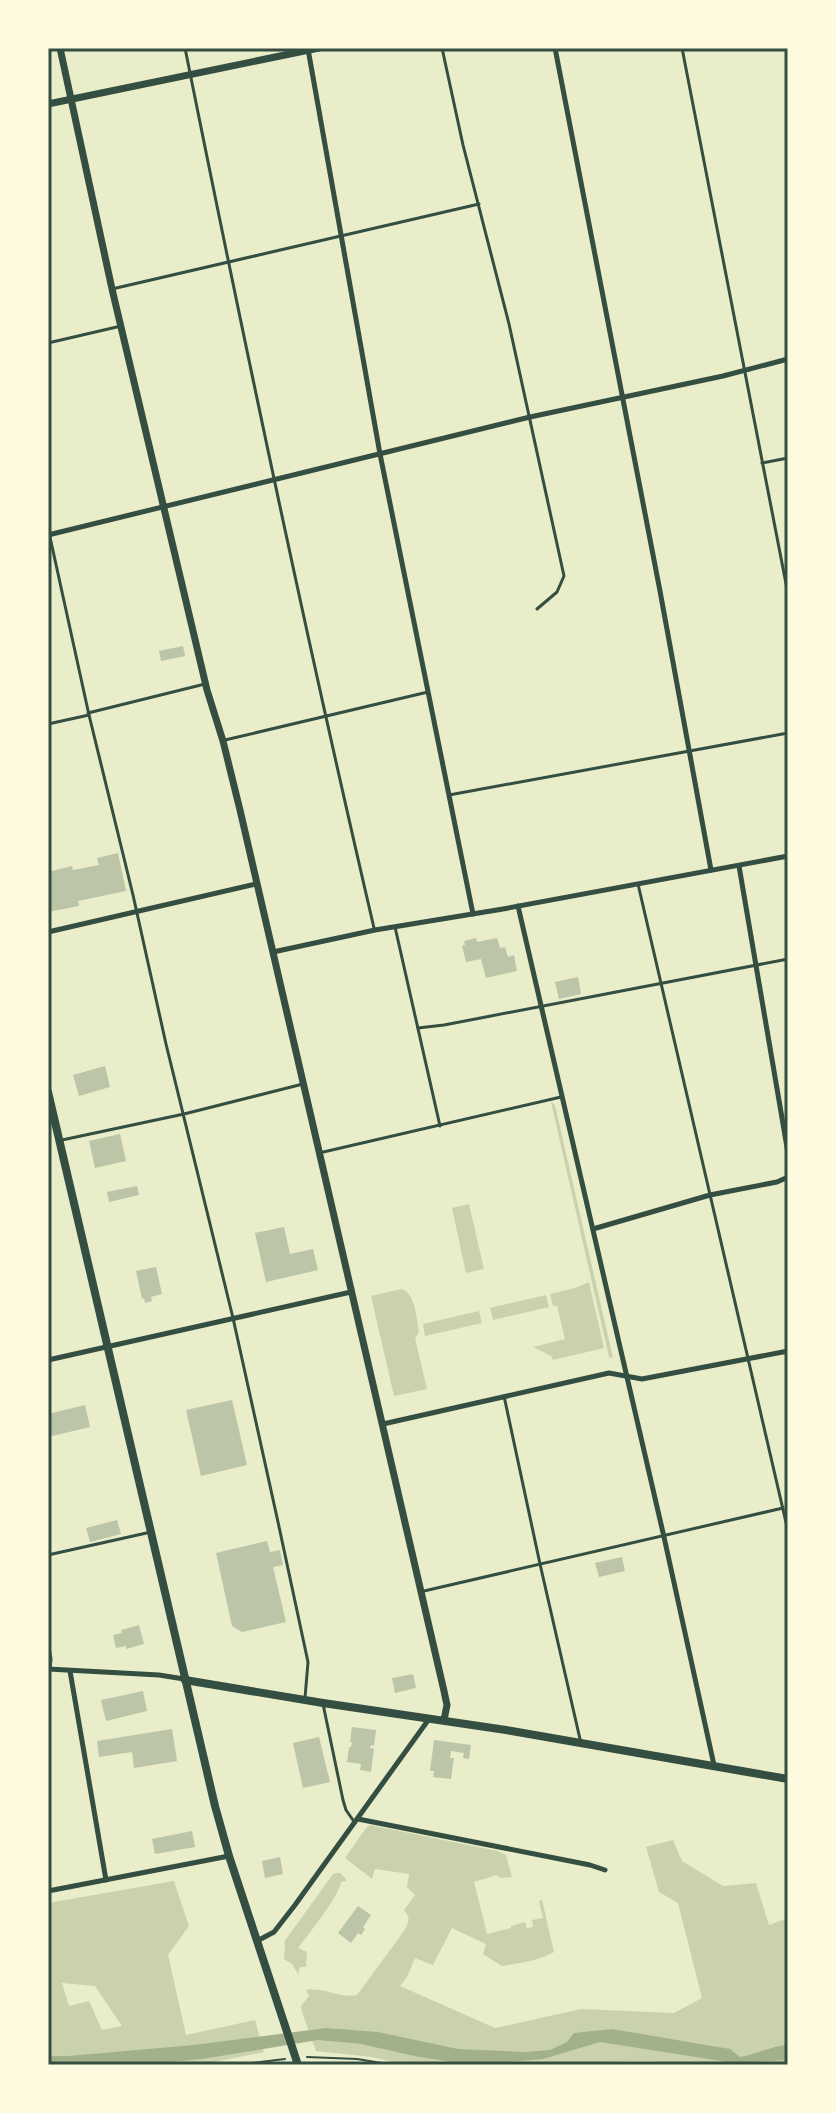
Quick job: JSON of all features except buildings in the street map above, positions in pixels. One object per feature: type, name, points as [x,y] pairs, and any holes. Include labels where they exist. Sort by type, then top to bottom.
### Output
[{"type":"main road","points":[[48,1092],[203,1759],[229,1856],[298,2065]]},
{"type":"main road","points":[[185,1680],[444,1720],[788,1779]]},
{"type":"street","points":[[60,48],[112,289],[206,684],[223,741],[422,1592],[447,1708],[444,1720]]},
{"type":"street","points":[[48,104],[319,48]]},
{"type":"street","points":[[555,48],[711,870]]},
{"type":"street","points":[[308,49],[380,454],[473,914]]},
{"type":"street","points":[[49,533],[530,417],[788,359]]},
{"type":"street","points":[[273,952],[375,930],[788,856]]},
{"type":"street","points":[[739,865],[788,1153]]},
{"type":"street","points":[[48,932],[256,884]]},
{"type":"street","points":[[518,906],[714,1766]]},
{"type":"street","points":[[593,1229],[710,1195],[788,1177]]},
{"type":"street","points":[[48,1360],[351,1292]]},
{"type":"street","points":[[383,1424],[611,1372],[642,1379],[788,1351]]},
{"type":"street","points":[[49,1669],[159,1675],[185,1680]]},
{"type":"street","points":[[70,1671],[106,1880]]},
{"type":"street","points":[[257,1941],[274,1932],[429,1718]]},
{"type":"street","points":[[356,1821],[605,1870]]},
{"type":"street","points":[[48,1891],[229,1856]]},
{"type":"lane","points":[[185,48],[274,481],[375,930]]},
{"type":"lane","points":[[442,48],[530,417],[564,576],[557,592],[537,609]]},
{"type":"lane","points":[[682,48],[788,594]]},
{"type":"lane","points":[[112,289],[479,204]]},
{"type":"lane","points":[[48,343],[121,326]]},
{"type":"lane","points":[[762,463],[788,458]]},
{"type":"lane","points":[[49,533],[166,1044],[233,1318],[308,1662],[305,1700]]},
{"type":"lane","points":[[48,724],[206,684]]},
{"type":"lane","points":[[223,741],[428,692]]},
{"type":"lane","points":[[449,795],[788,733]]},
{"type":"lane","points":[[638,884],[788,1531]]},
{"type":"lane","points":[[395,927],[440,1126]]},
{"type":"lane","points":[[418,1028],[788,959]]},
{"type":"lane","points":[[60,1141],[303,1084]]},
{"type":"lane","points":[[319,1153],[561,1097]]},
{"type":"lane","points":[[504,1396],[581,1743]]},
{"type":"lane","points":[[422,1592],[783,1508]]},
{"type":"lane","points":[[48,1555],[151,1532]]},
{"type":"lane","points":[[48,1641],[49,1669]]},
{"type":"lane","points":[[323,1703],[343,1800],[346,1810],[356,1821]]},
{"type":"path","points":[[357,2059],[394,2065]]},
{"type":"shaded area","points":[[551,1102],[555,1105],[613,1358],[609,1357]]},
{"type":"shaded area","points":[[469,1204],[484,1269],[466,1273],[452,1208]]},
{"type":"shaded area","points":[[589,1282],[604,1348],[553,1360],[533,1347],[565,1339],[557,1306],[553,1306],[550,1294]]},
{"type":"shaded area","points":[[402,1289],[415,1307],[419,1332],[415,1338],[427,1389],[394,1396],[371,1296]]},
{"type":"shaded area","points":[[546,1295],[549,1307],[493,1320],[490,1308]]},
{"type":"shaded area","points":[[479,1311],[482,1323],[425,1336],[423,1324]]},
{"type":"shaded area","points":[[370,1825],[506,1855],[512,1877],[500,1878],[497,1875],[474,1882],[487,1934],[525,1922],[527,1928],[533,1927],[532,1920],[543,1918],[539,1901],[542,1900],[554,1952],[535,1960],[502,1966],[483,1954],[486,1944],[452,1928],[433,1965],[415,1958],[400,1986],[495,2028],[581,2009],[674,2013],[702,1998],[678,1903],[659,1892],[646,1847],[673,1840],[682,1861],[723,1886],[756,1883],[769,1925],[788,1918],[788,2065],[676,2065],[652,2061],[574,2065],[407,2065],[372,2057],[316,2051],[301,2006],[309,1996],[306,1990],[357,1995],[404,1931],[408,1915],[404,1910],[415,1895],[407,1887],[409,1874],[375,1869],[372,1879],[345,1858]]},
{"type":"shaded area","points":[[340,1873],[346,1881],[341,1882],[329,1906],[298,1948],[307,1952],[306,1967],[300,1967],[298,1974],[292,1964],[284,1959],[284,1942],[333,1874]]},
{"type":"shaded area","points":[[174,1881],[189,1926],[168,1955],[186,2035],[255,2020],[264,2052],[199,2065],[48,2065],[48,1903]],"holes":[[[62,1983],[95,1986],[122,2026],[102,2030],[89,2001],[69,2006]]]},
{"type":"shaded area","points":[[326,2028],[378,2032],[458,2049],[525,2052],[550,2050],[567,2042],[574,2033],[612,2029],[730,2049],[740,2057],[788,2045],[788,2060],[734,2063],[600,2042],[543,2059],[472,2065],[361,2044],[318,2040],[202,2059],[136,2065],[48,2065],[48,2056],[194,2045]]}]
